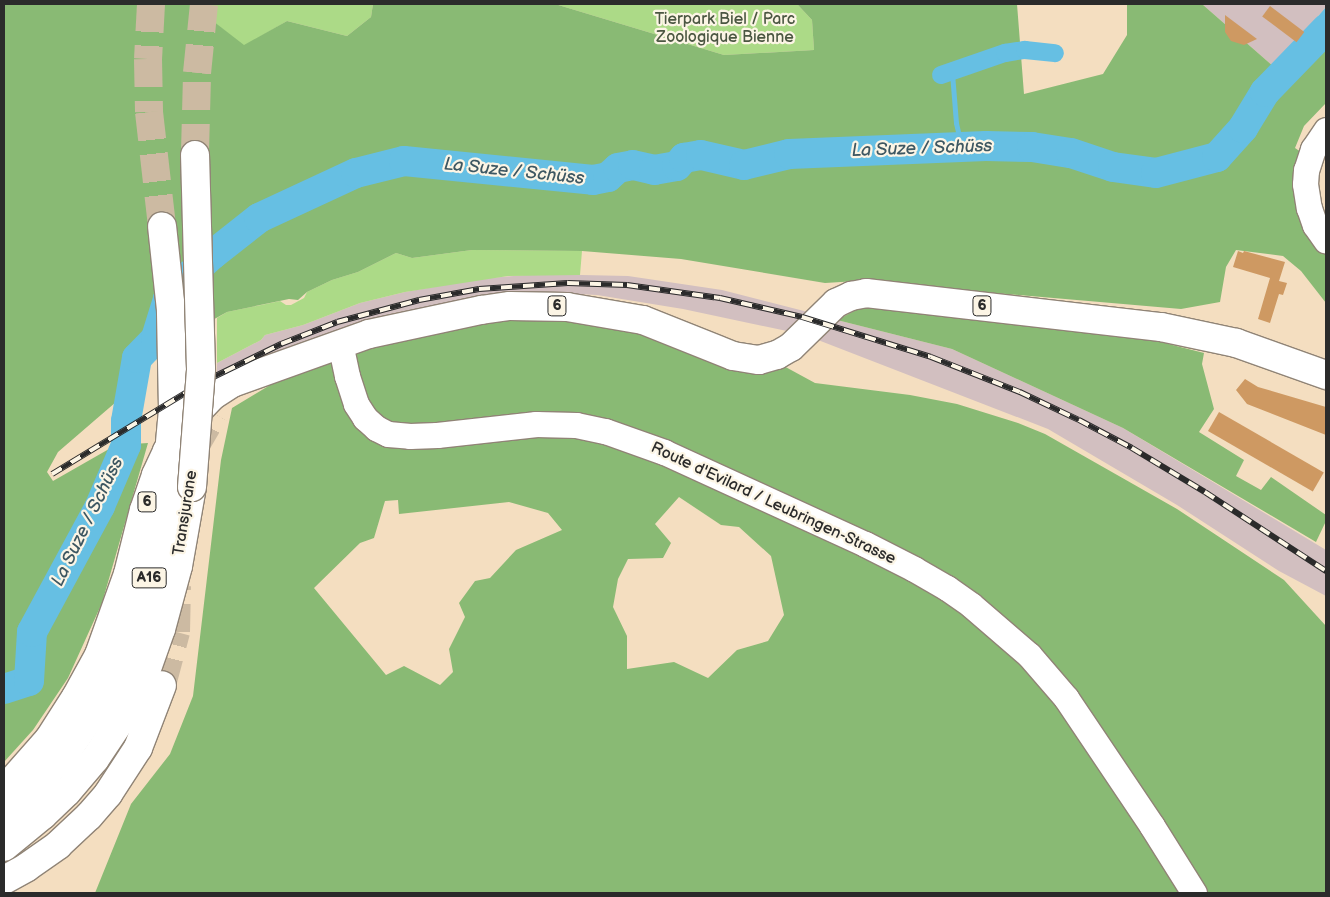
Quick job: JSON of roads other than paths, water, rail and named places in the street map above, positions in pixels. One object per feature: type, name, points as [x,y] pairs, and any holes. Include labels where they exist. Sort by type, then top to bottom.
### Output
[{"type":"main road","name":"Transjurane","points":[[9,832],[43,815],[83,774],[118,726],[135,696],[152,656],[168,607],[178,566],[192,487],[200,400],[201,361],[195,153]]},
{"type":"main road","name":"Transjurane","points":[[9,832],[32,790],[61,757],[105,696],[127,650],[145,593],[165,496],[173,409],[171,310],[162,228]]},
{"type":"main road","name":"6","points":[[4,790],[50,739],[76,698],[99,654],[114,616],[144,510],[162,461],[174,439],[186,424],[223,388],[241,378],[269,370],[340,343],[396,326],[481,310],[510,306],[567,306],[643,320],[733,356],[759,360],[777,355],[791,346],[836,304],[851,296],[866,293],[1161,327],[1236,344],[1326,376]]},
{"type":"main road","name":"6","points":[[214,414],[269,370]]},
{"type":"main road","points":[[4,880],[41,858],[58,845],[89,816],[108,794],[138,748],[162,685]]},
{"type":"street","points":[[1326,130],[1313,149],[1306,170],[1305,184],[1309,208],[1315,225],[1326,241]]},
{"type":"street","name":"Route d'Evilard / Leubringen-Strasse","points":[[340,343],[347,376],[356,404],[365,418],[376,428],[388,434],[410,436],[437,435],[536,424],[576,425],[604,431],[664,452],[914,568],[972,605],[1028,655],[1066,698],[1152,826],[1194,893]]},
{"type":"water","points":[[1326,7],[1326,50],[1274,67],[1295,43]]},
{"type":"waterway","name":"La Suze / Schüss","points":[[4,689],[29,681],[32,632],[100,506],[126,445],[126,421],[137,358],[156,338],[168,299],[179,285],[212,255],[259,218],[356,173],[404,161],[593,180],[608,177],[618,168],[633,165],[654,170],[677,166],[684,158],[701,155],[744,165],[789,154],[986,146],[1032,147],[1071,153],[1113,167],[1156,173],[1217,157],[1243,128],[1265,92],[1326,29]]},
{"type":"waterway","points":[[941,75],[1005,53],[1025,50],[1055,53]]},
{"type":"waterway","points":[[952,73],[956,123],[962,148]]},
{"type":"tunnel","points":[[151,4],[148,59],[149,112],[162,226]]},
{"type":"tunnel","points":[[195,152],[197,73],[204,4]]},
{"type":"tunnel","points":[[193,450],[214,414]]},
{"type":"tunnel","points":[[162,685],[176,632],[177,586]]},
{"type":"railway","points":[[52,474],[205,381],[281,344],[337,322],[419,300],[479,289],[568,283],[627,285],[720,298],[802,317],[931,357],[1020,392],[1132,448],[1205,492],[1326,571]]},
{"type":"park label","name":"Tierpark Biel / Parc Zoologique Bienne","points":[[725,29]]}]
